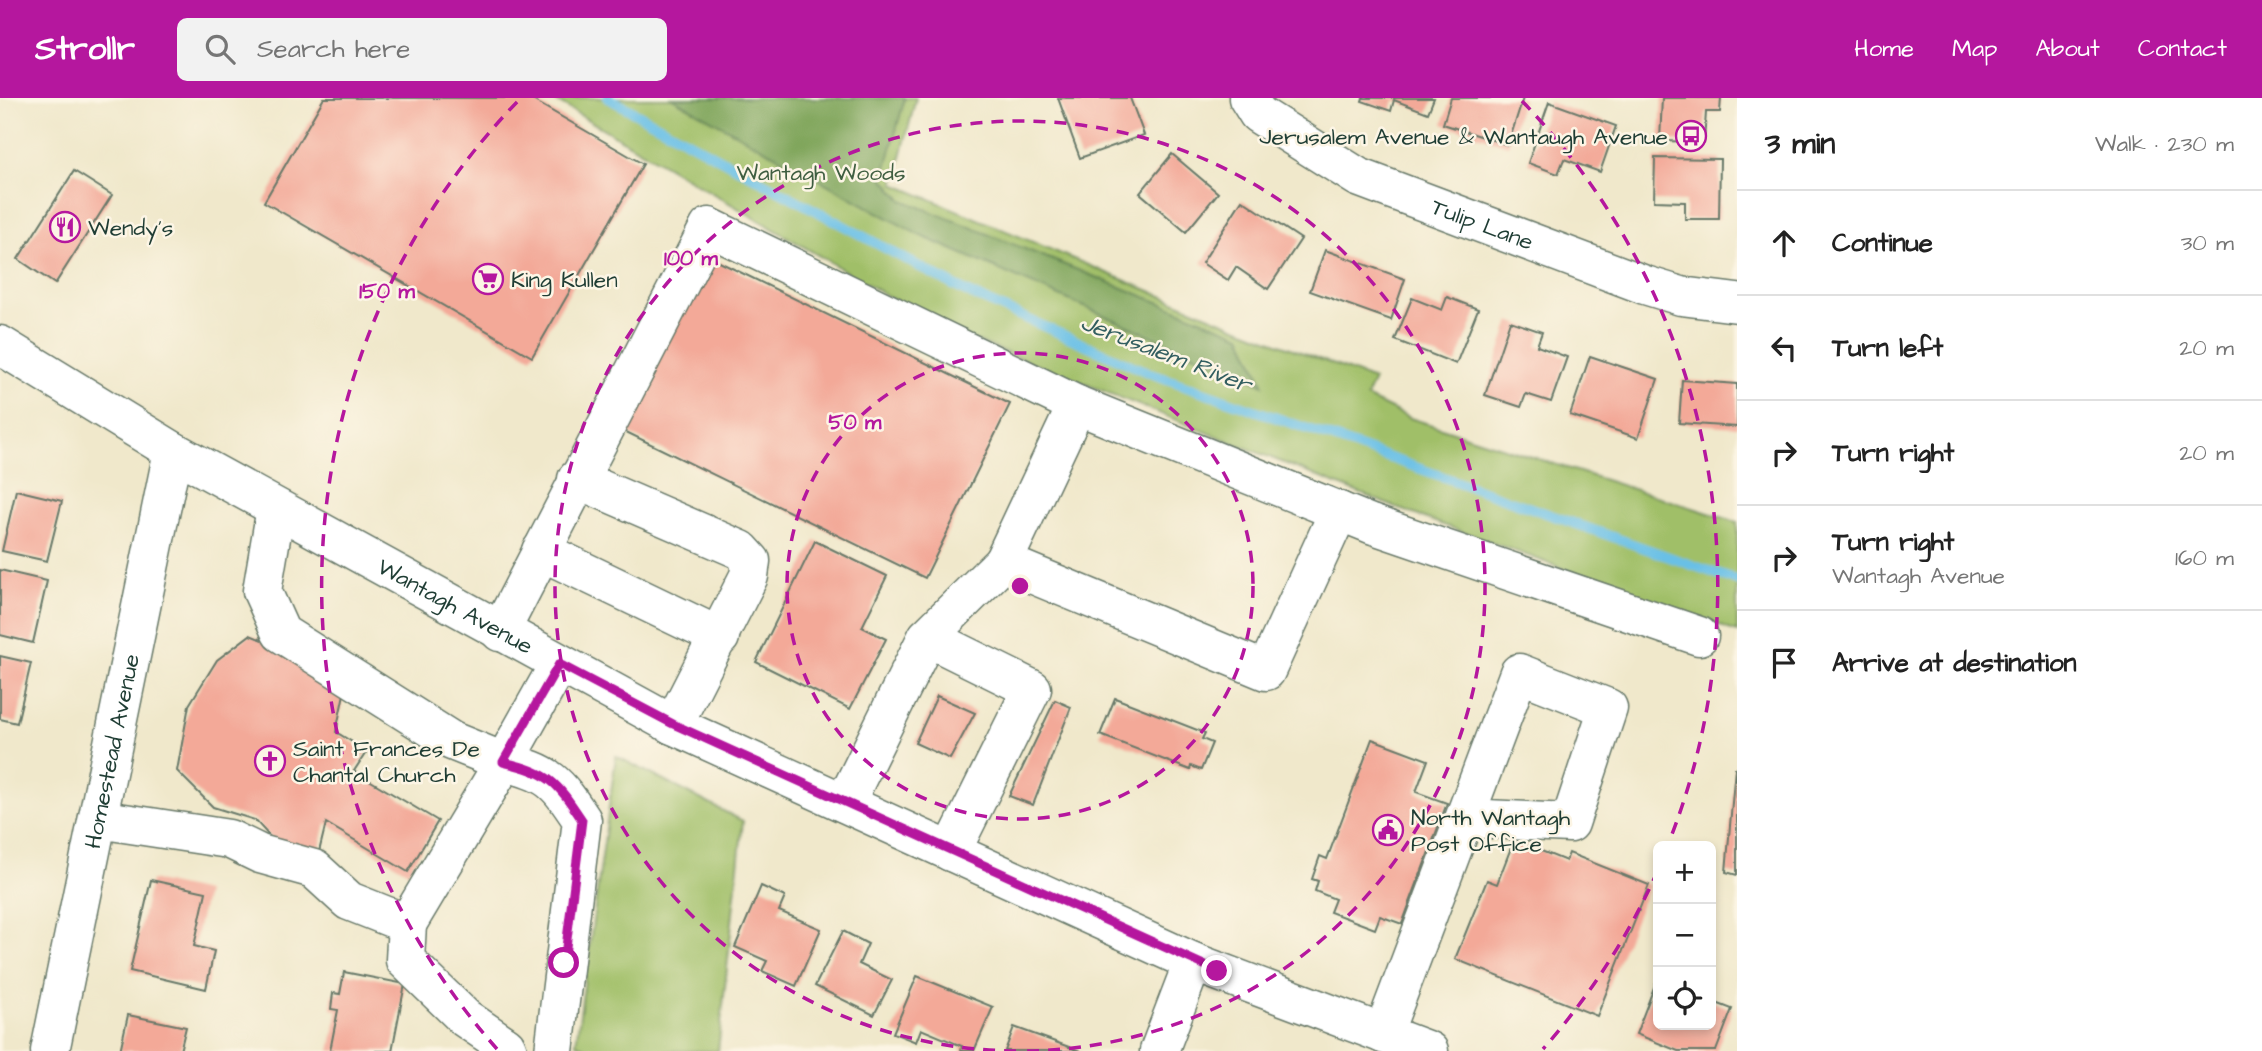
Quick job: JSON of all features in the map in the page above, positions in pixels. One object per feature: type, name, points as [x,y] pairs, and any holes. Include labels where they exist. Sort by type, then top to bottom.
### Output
[{"type":"main road","name":"Tulip Lane","points":[[1248,98],[1258,114],[1358,177],[1645,285],[1681,296],[1737,303]]},
{"type":"main road","points":[[500,632],[709,226],[1077,405],[1339,511],[1699,636]]},
{"type":"main road","name":"Wantagh Avenue","points":[[0,345],[173,451],[500,632],[673,724],[1193,962],[1429,1051]]},
{"type":"main road","points":[[845,803],[927,637],[1003,562],[1077,405]]},
{"type":"main road","name":"Homestead Avenue","points":[[50,1051],[173,451]]},
{"type":"main road","points":[[577,479],[741,550],[751,561],[749,576],[720,637],[673,724]]},
{"type":"main road","points":[[276,508],[262,591],[281,633],[452,741],[503,762],[541,772],[561,789],[582,820],[555,1051]]},
{"type":"main road","points":[[1003,562],[1266,671],[1339,511]]},
{"type":"main road","points":[[541,551],[720,637]]},
{"type":"main road","points":[[927,637],[1032,689],[951,852]]},
{"type":"main road","points":[[508,1051],[506,1046],[464,1018],[405,960],[407,924],[559,664]]},
{"type":"main road","points":[[1383,1034],[1465,818]]},
{"type":"main road","points":[[98,819],[229,839],[260,854],[314,869],[349,901],[407,924]]},
{"type":"main road","points":[[1159,1051],[1193,962]]},
{"type":"green space","name":"Wantagh Woods","points":[[551,98],[916,98],[894,184],[1241,329],[1374,380],[1366,397],[1410,418],[1737,522],[1737,632],[1397,508],[935,324]]},
{"type":"green space","points":[[672,98],[905,98],[883,178],[902,200],[1241,335],[1264,385],[919,235]]},
{"type":"green space","points":[[616,756],[743,821],[718,1051],[592,1051],[576,1043]]},
{"type":"building","name":"King Kullen","points":[[324,98],[529,98],[643,164],[532,357],[264,202]]},
{"type":"building","points":[[1058,98],[1130,98],[1144,135],[1080,158]]},
{"type":"building","points":[[1363,98],[1434,98],[1428,113],[1394,100],[1391,111],[1362,101]]},
{"type":"building","points":[[1451,98],[1523,98],[1508,145],[1443,124]]},
{"type":"building","points":[[1662,98],[1721,98],[1720,112],[1706,112],[1704,142],[1660,141]]},
{"type":"building","points":[[1549,102],[1616,126],[1600,172],[1564,159],[1558,174],[1528,163]]},
{"type":"building","points":[[1172,154],[1218,193],[1186,232],[1140,193]]},
{"type":"building","points":[[1655,158],[1720,159],[1719,219],[1685,219],[1685,202],[1654,201]]},
{"type":"building","name":"Wendy's","points":[[74,171],[112,195],[55,284],[18,259]]},
{"type":"building","points":[[1242,200],[1301,239],[1268,289],[1236,267],[1228,280],[1202,263]]},
{"type":"building","points":[[1325,250],[1405,279],[1391,320],[1310,291]]},
{"type":"building","points":[[705,255],[1010,404],[925,578],[620,429]]},
{"type":"building","points":[[1447,297],[1478,309],[1456,364],[1395,340],[1412,298],[1442,310]]},
{"type":"building","points":[[1510,321],[1542,332],[1537,346],[1567,357],[1551,402],[1526,394],[1521,407],[1485,395]]},
{"type":"building","points":[[1590,356],[1658,379],[1638,438],[1570,415]]},
{"type":"building","points":[[1682,380],[1737,384],[1737,427],[1679,423]]},
{"type":"building","points":[[16,490],[62,501],[47,561],[2,551]]},
{"type":"building","points":[[815,541],[887,576],[862,627],[886,639],[850,709],[756,662]]},
{"type":"building","points":[[0,570],[47,581],[33,643],[0,635]]},
{"type":"building","name":"Saint Frances De Chantal Church","points":[[250,635],[301,656],[345,689],[336,732],[367,751],[354,771],[438,821],[408,872],[326,823],[318,856],[280,848],[255,820],[213,807],[177,771],[189,705],[217,660]]},
{"type":"building","points":[[0,656],[31,663],[17,723],[0,719]]},
{"type":"building","points":[[937,696],[975,713],[950,759],[915,743]]},
{"type":"building","points":[[1115,698],[1205,733],[1202,739],[1212,743],[1201,770],[1191,766],[1190,770],[1100,735]]},
{"type":"building","points":[[1055,700],[1071,707],[1033,805],[1009,796]]},
{"type":"building","name":"North Wantagh Post Office","points":[[1372,739],[1428,760],[1416,792],[1447,803],[1402,924],[1380,916],[1375,929],[1330,912],[1335,899],[1315,891],[1318,881],[1312,879],[1320,856],[1327,859]]},
{"type":"building","points":[[1737,768],[1737,875],[1726,872]]},
{"type":"building","points":[[1514,840],[1566,861],[1569,853],[1649,885],[1597,1016],[1455,959],[1487,880],[1497,884]]},
{"type":"building","points":[[151,880],[206,892],[194,946],[214,951],[206,989],[130,971]]},
{"type":"building","points":[[761,886],[785,897],[779,911],[821,929],[796,986],[762,971],[767,961],[735,947]]},
{"type":"building","points":[[843,931],[868,944],[859,964],[892,980],[874,1015],[815,986]]},
{"type":"building","points":[[344,972],[405,984],[392,1051],[330,1051],[338,1010],[331,1009],[333,993],[340,994]]},
{"type":"building","points":[[917,976],[993,1007],[974,1051],[961,1051],[962,1046],[921,1029],[916,1042],[893,1033]]},
{"type":"building","points":[[1653,990],[1653,1030],[1716,1030],[1716,1003],[1732,1009],[1716,1051],[1678,1051],[1636,1034]]},
{"type":"building","points":[[128,1015],[186,1027],[180,1051],[120,1051]]},
{"type":"building","points":[[1014,1027],[1080,1051],[1005,1051]]},
{"type":"waterway","name":"Jerusalem River","points":[[608,98],[966,292],[1147,372],[1737,581]]},
{"type":"place","name":"Jerusalem Avenue & Wantaugh Avenue","points":[[1691,136]]},
{"type":"place","name":"Wendy's","points":[[65,227]]},
{"type":"place","name":"King Kullen","points":[[488,279]]},
{"type":"place","name":"Saint Frances De Chantal Church","points":[[270,761]]},
{"type":"place","name":"North Wantagh Post Office","points":[[1388,830]]},
{"type":"route","points":[[564,963],[582,820],[561,789],[541,772],[503,762],[559,664],[673,724],[1217,971]]}]
